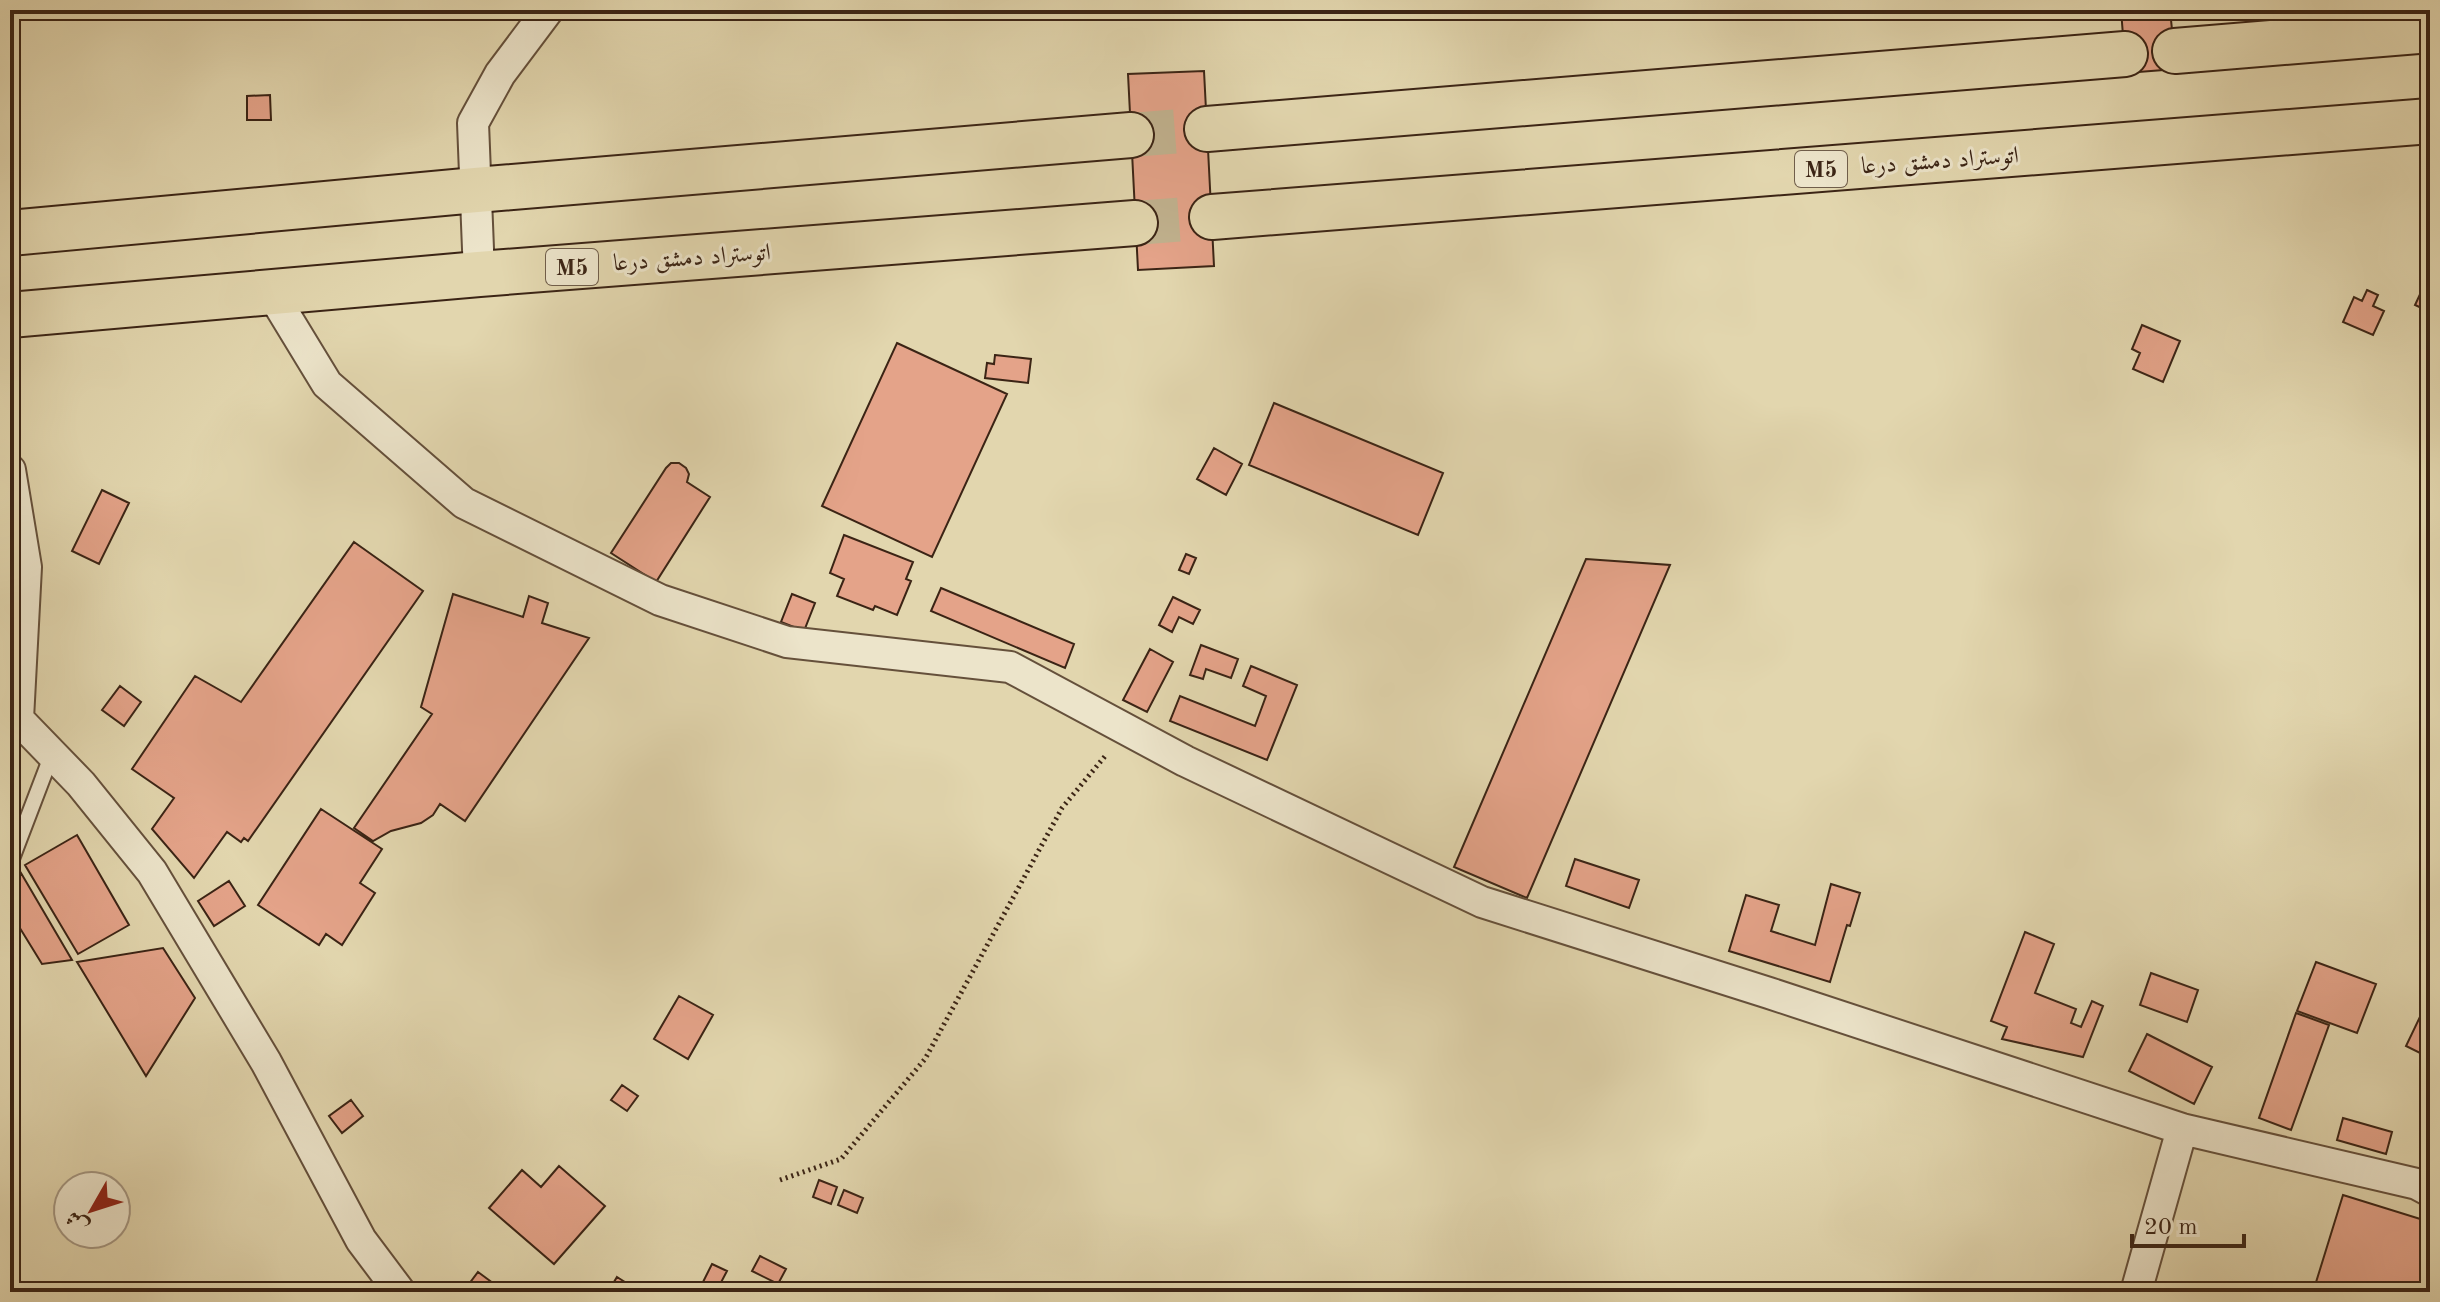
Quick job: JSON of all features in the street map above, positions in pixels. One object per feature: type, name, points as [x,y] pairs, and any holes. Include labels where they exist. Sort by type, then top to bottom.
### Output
[{"type":"highway","points":[[2175,51],[2430,30]]},
{"type":"highway","points":[[1207,129],[2125,54]]},
{"type":"highway","name":"اتوستراد دمشق درعا","points":[[1212,217],[2430,121]]},
{"type":"highway","points":[[10,233],[1131,135]]},
{"type":"highway","name":"اتوستراد دمشق درعا","points":[[10,315],[479,274],[1135,223]]},
{"type":"street","points":[[479,274],[473,123],[500,74],[548,10]]},
{"type":"street","points":[[271,292],[327,384],[464,503],[660,600],[787,642],[1010,667],[1185,761],[1482,902],[2182,1129],[2417,1184],[2430,1191]]},
{"type":"street","points":[[10,470],[26,567],[18,719],[81,784],[152,872],[266,1062],[361,1240],[400,1292]]},
{"type":"street","points":[[2136,1292],[2182,1129]]},
{"type":"lane","points":[[10,864],[52,754]]},
{"type":"path","points":[[780,1180],[841,1159],[925,1059],[1062,808],[1127,730]]},
{"type":"building","points":[[2121,10],[2170,10],[2176,69],[2126,73]]},
{"type":"building","points":[[1204,71],[1214,266],[1138,270],[1128,74]]},
{"type":"building","points":[[270,95],[271,120],[247,120],[247,96]]},
{"type":"building","points":[[2430,273],[2430,312],[2415,305]]},
{"type":"building","points":[[2367,290],[2378,295],[2373,306],[2384,311],[2373,335],[2343,322],[2354,297],[2362,301]]},
{"type":"building","points":[[2142,325],[2180,341],[2163,382],[2133,369],[2140,353],[2132,349]]},
{"type":"building","points":[[897,343],[1007,394],[932,557],[822,506]]},
{"type":"building","points":[[995,355],[1031,359],[1028,383],[985,378],[987,363],[994,364]]},
{"type":"building","points":[[1274,403],[1443,473],[1418,535],[1249,465]]},
{"type":"building","points":[[1214,448],[1242,464],[1226,495],[1197,479]]},
{"type":"building","points":[[671,463],[679,463],[686,468],[689,474],[687,482],[710,497],[656,582],[611,553]]},
{"type":"building","points":[[102,490],[129,503],[99,564],[72,551]]},
{"type":"building","points":[[844,535],[913,562],[906,579],[911,581],[897,615],[875,606],[873,610],[837,596],[844,579],[830,573]]},
{"type":"building","points":[[354,542],[423,591],[248,841],[244,838],[241,842],[227,832],[194,878],[152,829],[174,798],[132,769],[195,676],[241,702]]},
{"type":"building","points":[[1186,554],[1196,558],[1189,574],[1179,570]]},
{"type":"building","points":[[1586,559],[1670,565],[1527,898],[1454,867]]},
{"type":"building","points":[[941,588],[1074,644],[1065,668],[931,611]]},
{"type":"building","points":[[453,594],[523,617],[529,596],[548,603],[542,623],[589,638],[465,821],[440,804],[433,815],[421,823],[391,831],[373,841],[354,828],[432,714],[421,707]]},
{"type":"building","points":[[792,594],[815,603],[804,631],[781,622]]},
{"type":"building","points":[[1173,597],[1200,610],[1193,624],[1179,617],[1172,632],[1159,625]]},
{"type":"building","points":[[1201,645],[1238,659],[1231,678],[1206,669],[1203,679],[1190,675]]},
{"type":"building","points":[[1150,649],[1173,662],[1147,712],[1123,700]]},
{"type":"building","points":[[1251,666],[1297,685],[1267,760],[1170,721],[1180,696],[1255,726],[1266,696],[1243,686]]},
{"type":"building","points":[[120,686],[141,702],[124,726],[102,710]]},
{"type":"building","points":[[321,809],[382,849],[360,883],[375,893],[342,945],[326,934],[319,945],[258,905]]},
{"type":"building","points":[[77,835],[129,925],[78,954],[25,865]]},
{"type":"building","points":[[1575,859],[1639,880],[1629,908],[1566,886]]},
{"type":"building","points":[[21,873],[72,960],[42,964],[10,912]]},
{"type":"building","points":[[229,881],[245,906],[214,926],[198,901]]},
{"type":"building","points":[[1831,884],[1860,893],[1830,982],[1729,951],[1746,895],[1779,905],[1771,931],[1815,945]]},
{"type":"building","points":[[2025,932],[2054,944],[2035,993],[2076,1009],[2071,1023],[2081,1027],[2092,1001],[2103,1006],[2083,1057],[2002,1039],[2007,1027],[1991,1021]]},
{"type":"building","points":[[163,948],[195,998],[146,1076],[77,962]]},
{"type":"building","points":[[2316,962],[2376,984],[2357,1033],[2297,1011]]},
{"type":"building","points":[[2151,973],[2198,990],[2187,1022],[2140,1005]]},
{"type":"building","points":[[679,996],[713,1015],[688,1059],[654,1039]]},
{"type":"building","points":[[2430,996],[2430,1058],[2406,1046]]},
{"type":"building","points":[[2296,1013],[2329,1025],[2291,1130],[2259,1118]]},
{"type":"building","points":[[2147,1034],[2212,1067],[2194,1104],[2129,1071]]},
{"type":"building","points":[[622,1085],[638,1096],[627,1111],[611,1100]]},
{"type":"building","points":[[351,1100],[363,1116],[342,1133],[329,1116]]},
{"type":"building","points":[[2343,1118],[2392,1132],[2386,1154],[2337,1140]]},
{"type":"building","points":[[559,1166],[605,1206],[554,1264],[489,1208],[522,1170],[541,1187]]},
{"type":"building","points":[[819,1180],[837,1187],[831,1204],[813,1197]]},
{"type":"building","points":[[844,1190],[863,1198],[857,1213],[838,1205]]},
{"type":"building","points":[[2343,1195],[2430,1222],[2430,1292],[2313,1292]]},
{"type":"building","points":[[760,1256],[786,1269],[778,1284],[752,1271]]},
{"type":"building","points":[[712,1264],[727,1271],[716,1292],[708,1292],[700,1288]]},
{"type":"building","points":[[478,1272],[505,1292],[463,1292]]},
{"type":"building","points":[[617,1277],[636,1289],[634,1292],[608,1292]]},
{"type":"building","points":[[783,1282],[802,1292],[778,1292]]},
{"type":"tunnel","points":[[1131,135],[1207,129]]},
{"type":"tunnel","points":[[1135,223],[1212,217]]}]
